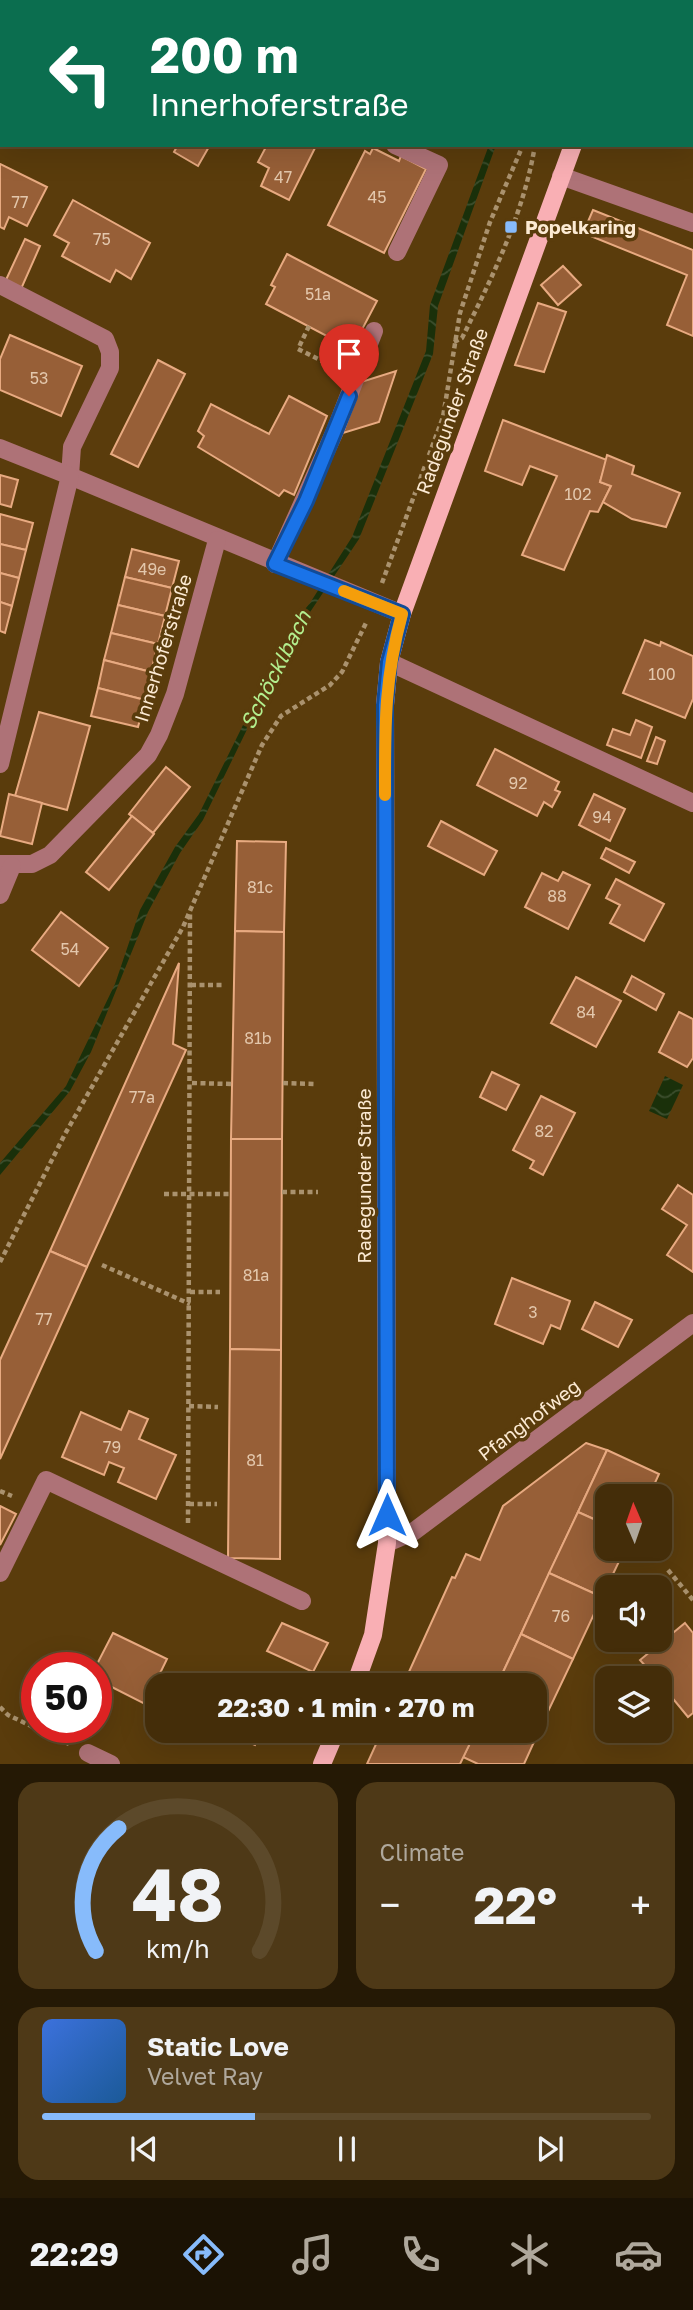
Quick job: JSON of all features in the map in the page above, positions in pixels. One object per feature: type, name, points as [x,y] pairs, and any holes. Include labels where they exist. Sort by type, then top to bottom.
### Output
[{"type":"main road","name":"Radegunder Straße","points":[[359,1673],[373,1636],[387,1543],[385,705],[389,662],[402,614],[572,147]]},
{"type":"main road","points":[[322,1764],[331,1743]]},
{"type":"street","points":[[397,252],[439,166],[399,147]]},
{"type":"street","points":[[561,176],[693,223]]},
{"type":"street","points":[[0,285],[105,339],[110,352],[110,368],[72,447],[70,476],[0,764]]},
{"type":"street","points":[[275,564],[306,501],[374,331]]},
{"type":"street","points":[[0,448],[275,564],[402,614]]},
{"type":"street","name":"Innerhoferstraße","points":[[0,895],[6,865],[32,864],[50,855],[148,755],[175,694],[218,540]]},
{"type":"street","points":[[389,662],[693,803]]},
{"type":"street","name":"Pfanghofweg","points":[[387,1543],[413,1532],[693,1323]]},
{"type":"street","points":[[0,1573],[46,1480],[302,1601]]},
{"type":"street","points":[[88,1753],[111,1764]]},
{"type":"path","points":[[0,1262],[65,1135],[128,1028],[190,911],[261,745],[281,716],[330,685],[342,672],[374,603],[443,417],[460,313],[490,222],[522,147]]},
{"type":"path","points":[[454,342],[462,338],[488,288],[526,185],[535,147]]},
{"type":"path","points":[[309,326],[298,349],[356,378]]},
{"type":"path","points":[[188,1549],[192,1083],[190,911]]},
{"type":"path","points":[[191,985],[223,985]]},
{"type":"path","points":[[192,1083],[232,1084]]},
{"type":"path","points":[[283,1083],[317,1084]]},
{"type":"path","points":[[282,1192],[318,1192]]},
{"type":"path","points":[[164,1194],[230,1194]]},
{"type":"path","points":[[102,1265],[190,1304]]},
{"type":"path","points":[[190,1292],[220,1292]]},
{"type":"path","points":[[189,1406],[218,1406]]},
{"type":"path","points":[[188,1504],[217,1504]]},
{"type":"path","points":[[668,1570],[693,1600]]},
{"type":"path","points":[[0,1707],[8,1715],[88,1753]]},
{"type":"water","name":"Schöcklbach","points":[[488,147],[495,147],[438,306],[433,354],[359,539],[288,645],[203,820],[180,853],[148,912],[91,1052],[70,1091],[0,1175],[0,1163],[66,1086],[115,984],[140,910],[175,847],[199,814],[293,624],[310,603],[352,537],[426,351],[430,305]]},
{"type":"water","points":[[665,1076],[683,1085],[667,1119],[649,1111]]},
{"type":"building","points":[[177,147],[209,147],[198,166],[174,152]]},
{"type":"building","points":[[266,147],[315,148],[289,200],[261,186],[269,168],[258,162]]},
{"type":"building","points":[[373,148],[399,161],[401,156],[426,169],[384,253],[328,225],[365,151],[370,154]]},
{"type":"building","points":[[0,164],[47,187],[27,226],[9,217],[4,229],[0,227]]},
{"type":"building","points":[[73,200],[150,243],[131,279],[116,270],[110,282],[62,256],[69,243],[54,235]]},
{"type":"building","points":[[593,210],[693,250],[693,336],[667,325],[687,275],[583,233]]},
{"type":"building","points":[[25,239],[40,246],[21,289],[5,282]]},
{"type":"building","points":[[287,254],[377,301],[356,341],[343,334],[338,342],[266,304],[275,287],[271,285]]},
{"type":"building","points":[[563,266],[581,285],[558,305],[541,285]]},
{"type":"building","points":[[538,303],[566,312],[544,372],[515,365]]},
{"type":"building","points":[[10,335],[82,366],[61,416],[0,390],[0,359]]},
{"type":"building","points":[[158,360],[185,374],[138,467],[111,454]]},
{"type":"building","points":[[396,371],[379,422],[343,433],[361,382]]},
{"type":"building","points":[[289,396],[327,416],[294,495],[284,490],[279,496],[198,447],[204,436],[198,431],[211,404],[269,434]]},
{"type":"building","points":[[503,420],[607,460],[600,482],[611,486],[598,512],[590,511],[564,570],[522,555],[557,476],[530,466],[522,485],[485,471]]},
{"type":"building","points":[[607,455],[634,466],[632,474],[680,493],[666,527],[632,519],[603,502],[611,486],[600,482]]},
{"type":"building","points":[[0,475],[18,480],[11,507],[0,504]]},
{"type":"building","points":[[0,514],[33,523],[26,550],[0,544]]},
{"type":"building","points":[[0,544],[26,550],[19,578],[0,573]]},
{"type":"building","points":[[132,549],[179,561],[172,588],[125,577]]},
{"type":"building","points":[[0,573],[19,578],[12,606],[0,602]]},
{"type":"building","points":[[125,577],[172,588],[165,616],[118,605]]},
{"type":"building","points":[[0,602],[12,606],[5,633],[0,631]]},
{"type":"building","points":[[118,605],[165,616],[158,644],[111,633]]},
{"type":"building","points":[[111,633],[158,644],[151,672],[104,660]]},
{"type":"building","points":[[645,640],[660,646],[661,642],[693,656],[693,699],[685,718],[623,693]]},
{"type":"building","points":[[104,660],[151,672],[145,700],[98,688]]},
{"type":"building","points":[[98,688],[145,700],[138,727],[91,716]]},
{"type":"building","points":[[39,712],[90,726],[67,810],[15,796]]},
{"type":"building","points":[[636,720],[652,727],[641,758],[607,745],[613,729],[630,735]]},
{"type":"building","points":[[656,737],[665,741],[657,764],[647,761]]},
{"type":"building","points":[[495,749],[559,782],[555,790],[560,792],[552,807],[544,802],[537,816],[477,785]]},
{"type":"building","points":[[166,767],[190,787],[153,833],[129,814]]},
{"type":"building","points":[[9,794],[42,803],[32,844],[0,836]]},
{"type":"building","points":[[594,794],[625,809],[610,841],[579,825]]},
{"type":"building","points":[[132,816],[154,834],[109,890],[86,872]]},
{"type":"building","points":[[441,821],[497,851],[484,875],[428,846]]},
{"type":"building","points":[[237,841],[286,842],[284,932],[235,931]]},
{"type":"building","points":[[606,848],[635,862],[629,873],[601,858]]},
{"type":"building","points":[[563,872],[590,885],[568,929],[525,907],[542,873],[558,881]]},
{"type":"building","points":[[616,879],[664,904],[644,941],[610,923],[620,905],[606,898]]},
{"type":"building","points":[[61,912],[108,948],[79,986],[32,950]]},
{"type":"building","points":[[235,931],[284,932],[282,1139],[231,1139]]},
{"type":"building","points":[[179,963],[173,1044],[186,1050],[87,1267],[50,1251]]},
{"type":"building","points":[[632,976],[664,994],[656,1010],[624,992]]},
{"type":"building","points":[[576,977],[621,1001],[596,1047],[551,1023]]},
{"type":"building","points":[[679,1012],[693,1019],[693,1058],[687,1067],[659,1052]]},
{"type":"building","points":[[492,1072],[519,1085],[506,1110],[480,1097]]},
{"type":"building","points":[[541,1096],[575,1113],[543,1175],[530,1168],[534,1161],[513,1150]]},
{"type":"building","points":[[231,1139],[282,1139],[281,1350],[230,1349]]},
{"type":"building","points":[[678,1185],[693,1195],[693,1272],[667,1255],[687,1225],[662,1209]]},
{"type":"building","points":[[50,1251],[87,1267],[0,1459],[0,1360]]},
{"type":"building","points":[[512,1278],[570,1301],[560,1329],[551,1325],[543,1344],[495,1324]]},
{"type":"building","points":[[595,1302],[632,1320],[618,1347],[582,1329]]},
{"type":"building","points":[[230,1349],[281,1350],[280,1559],[228,1558]]},
{"type":"building","points":[[129,1411],[148,1419],[139,1439],[176,1455],[156,1499],[118,1482],[124,1468],[109,1462],[104,1475],[62,1457],[81,1412],[121,1430]]},
{"type":"building","points":[[586,1443],[607,1450],[503,1673],[408,1673],[452,1577],[455,1578],[466,1554],[480,1560],[503,1506]]},
{"type":"building","points":[[607,1450],[659,1474],[654,1484],[595,1484],[595,1520],[578,1512]]},
{"type":"building","points":[[0,1506],[16,1514],[0,1545]]},
{"type":"building","points":[[578,1512],[595,1520],[595,1561],[619,1561],[613,1575],[595,1575],[595,1594],[549,1573]]},
{"type":"building","points":[[549,1573],[595,1594],[595,1612],[573,1659],[521,1634]]},
{"type":"building","points":[[282,1623],[328,1643],[313,1672],[267,1651]]},
{"type":"building","points":[[685,1623],[693,1633],[693,1713],[688,1717],[672,1698],[672,1666],[645,1666],[640,1660],[650,1652],[672,1652],[672,1634]]},
{"type":"building","points":[[113,1633],[167,1659],[160,1673],[145,1673],[145,1704],[112,1687],[112,1652],[103,1652]]},
{"type":"building","points":[[521,1634],[573,1659],[547,1714],[547,1673],[503,1673]]},
{"type":"building","points":[[377,1743],[470,1743],[460,1764],[367,1764]]},
{"type":"building","points":[[470,1743],[534,1743],[524,1764],[478,1764],[463,1757]]},
{"type":"slow traffic","points":[[344,591],[402,614],[389,662],[385,705],[385,795]]},
{"type":"place","name":"Popelkaring","points":[[511,227]]},
{"type":"route","points":[[349,396],[306,501],[275,564],[402,614],[389,662],[385,705],[387,1515]]}]
